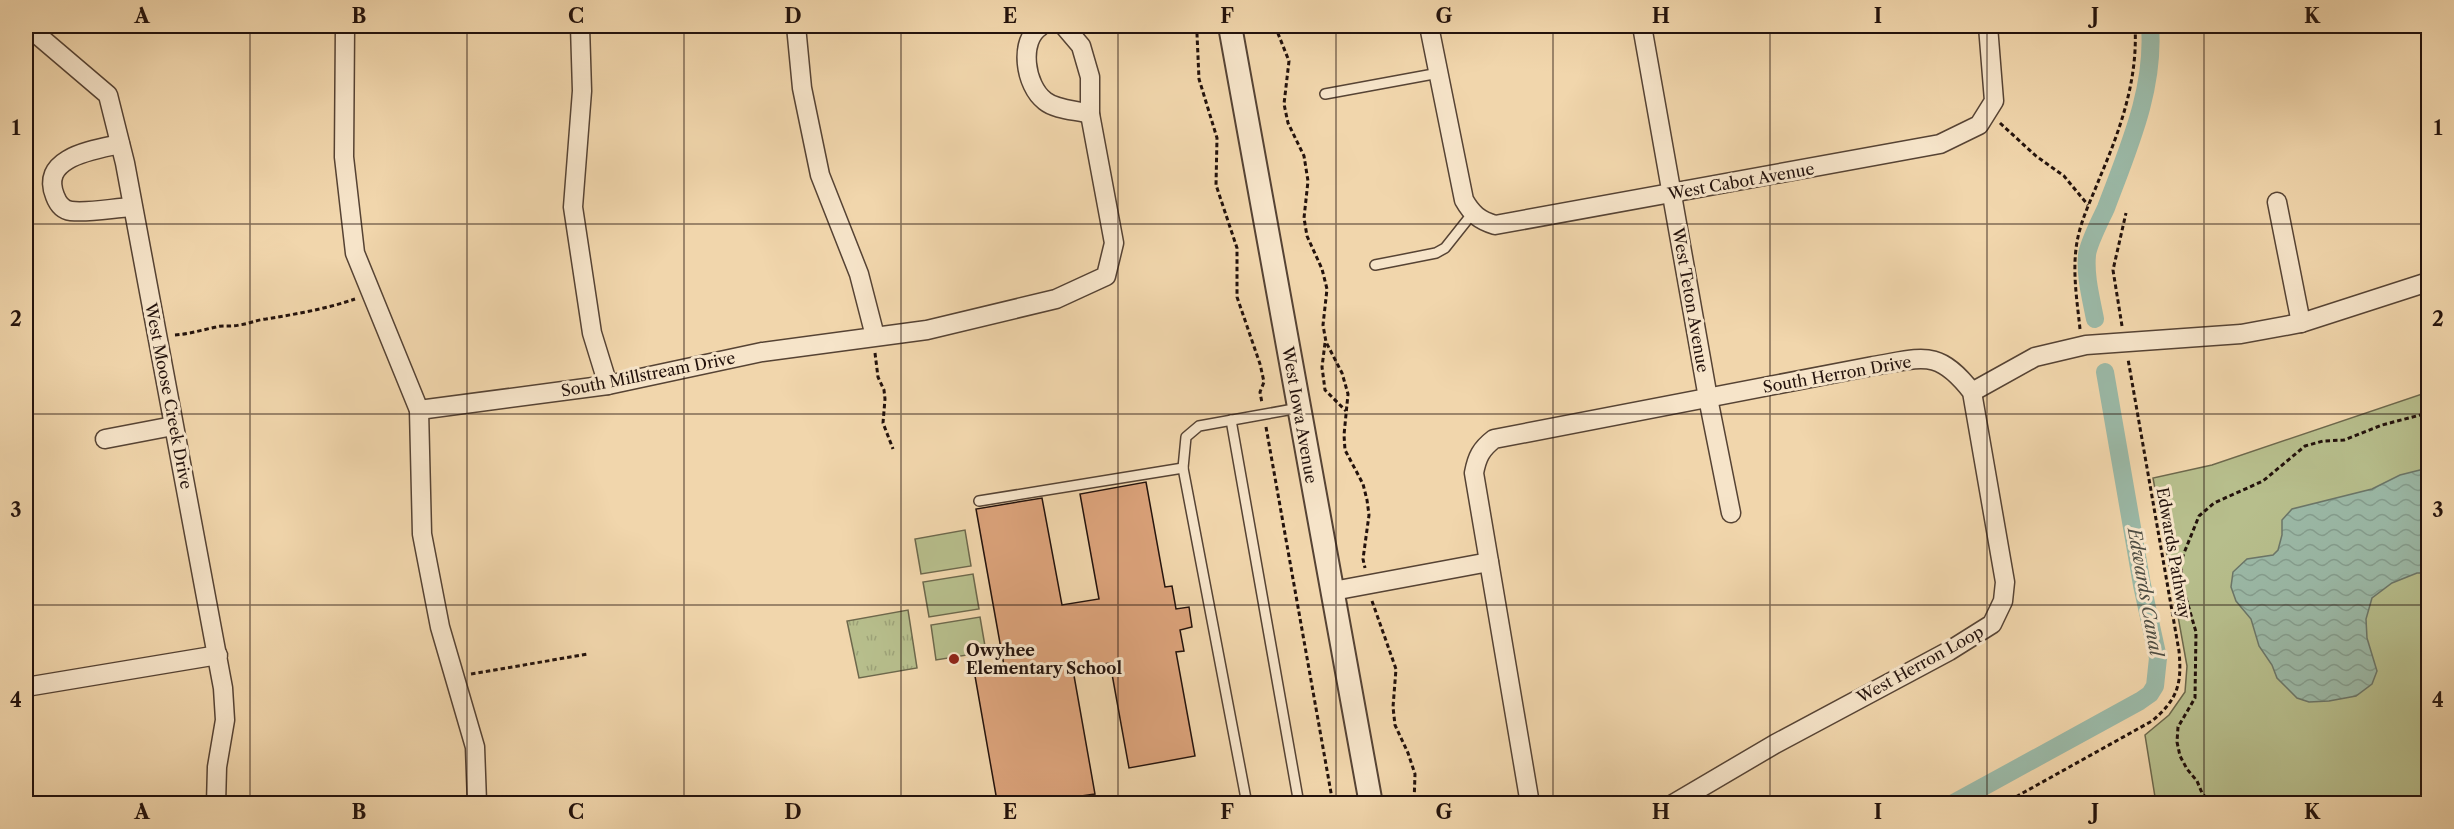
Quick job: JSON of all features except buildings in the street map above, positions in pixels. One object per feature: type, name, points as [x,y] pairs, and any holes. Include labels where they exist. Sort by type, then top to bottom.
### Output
[{"type":"street","name":"West Moose Creek Drive","points":[[27,26],[108,95],[120,144],[223,688],[225,720],[217,767],[216,804]]},
{"type":"street","points":[[345,26],[344,157],[355,253],[419,410],[422,534],[440,627],[475,747],[476,803]]},
{"type":"street","points":[[580,26],[582,91],[573,207],[592,333],[608,385]]},
{"type":"street","points":[[796,26],[802,88],[820,175],[859,274],[875,336]]},
{"type":"street","points":[[1041,26],[1035,29],[1027,51],[1028,66],[1038,94],[1047,102],[1058,107],[1090,114],[1090,77],[1086,57],[1077,39],[1064,26]]},
{"type":"street","name":"West Iowa Avenue","points":[[1230,26],[1371,804]]},
{"type":"street","points":[[1430,26],[1464,200],[1472,214]]},
{"type":"street","name":"West Teton Avenue","points":[[1642,26],[1708,398],[1731,513]]},
{"type":"street","points":[[1988,26],[1990,107]]},
{"type":"street","name":"West Cabot Avenue","points":[[1472,214],[1495,225],[1940,144],[1979,125],[1990,107]]},
{"type":"street","name":"South Millstream Drive","points":[[419,410],[608,385],[762,352],[927,330],[1056,299],[1106,276],[1114,243],[1090,114]]},
{"type":"street","points":[[120,144],[84,152],[66,160],[54,173],[52,189],[59,205],[70,211],[132,207]]},
{"type":"street","points":[[2277,202],[2301,323]]},
{"type":"street","points":[[1972,392],[2035,357],[2081,346],[2241,334],[2301,323],[2428,282]]},
{"type":"street","name":"South Herron Drive","points":[[1489,562],[1474,473],[1478,456],[1494,439],[1918,359],[1941,361],[1958,373],[1972,392]]},
{"type":"street","name":"West Herron Loop","points":[[1673,804],[1775,744],[1949,651],[1992,624],[2002,601],[2005,582],[1972,392]]},
{"type":"street","points":[[105,439],[174,426]]},
{"type":"street","points":[[1332,591],[1489,562],[1530,804]]},
{"type":"street","points":[[26,687],[218,655]]},
{"type":"lane","points":[[1325,94],[1439,73]]},
{"type":"lane","points":[[1375,265],[1436,253],[1445,248],[1472,214]]},
{"type":"lane","points":[[1247,804],[1183,468],[1186,437],[1199,426],[1299,408]]},
{"type":"lane","points":[[1231,420],[1299,804]]},
{"type":"lane","points":[[979,501],[1183,468]]},
{"type":"path","points":[[1194,26],[1197,34],[1199,79],[1217,138],[1216,185],[1237,248],[1237,297],[1264,382],[1260,392],[1333,804]]},
{"type":"path","points":[[1275,26],[1289,61],[1284,104],[1288,123],[1304,156],[1308,181],[1304,218],[1307,236],[1322,269],[1327,290],[1322,367],[1325,390],[1346,411]]},
{"type":"path","points":[[2081,346],[2074,270],[2077,241],[2088,205],[2120,127],[2130,94],[2135,26]]},
{"type":"path","points":[[1990,107],[2036,156],[2064,176],[2088,205]]},
{"type":"path","name":"Edwards Pathway","points":[[2002,804],[2152,721],[2166,709],[2176,695],[2180,681],[2179,651],[2114,270],[2126,213]]},
{"type":"path","points":[[158,338],[197,333],[218,326],[238,326],[265,319],[286,317],[303,311],[327,309],[371,293]]},
{"type":"path","points":[[875,336],[878,377],[885,399],[883,423],[893,449]]},
{"type":"path","points":[[1325,341],[1342,373],[1348,394],[1345,450],[1363,483],[1367,500],[1369,515],[1363,559],[1372,604],[1396,669],[1393,707],[1395,725],[1415,774],[1414,804]]},
{"type":"path","points":[[2211,804],[2187,769],[2180,756],[2177,742],[2178,727],[2195,698],[2196,632],[2181,581],[2182,558],[2199,516],[2214,503],[2263,481],[2305,446],[2323,441],[2344,440],[2382,425],[2428,413]]},
{"type":"path","points":[[454,676],[588,654]]},
{"type":"path","points":[[2422,804],[2428,798]]},
{"type":"green space","points":[[2428,392],[2428,803],[2156,803],[2145,735],[2169,715],[2185,692],[2187,666],[2153,478],[2212,465]]},
{"type":"green space","points":[[965,530],[971,566],[921,574],[915,539]]},
{"type":"green space","points":[[973,574],[979,609],[929,617],[923,582]]},
{"type":"green space","points":[[908,610],[917,668],[859,678],[847,621]]},
{"type":"green space","points":[[980,617],[986,652],[936,660],[931,625]]},
{"type":"water","points":[[2428,468],[2428,573],[2417,573],[2392,583],[2372,598],[2366,619],[2367,638],[2377,671],[2372,684],[2356,696],[2309,702],[2297,698],[2277,678],[2272,665],[2259,646],[2251,619],[2236,601],[2231,587],[2233,572],[2247,559],[2273,555],[2278,550],[2282,535],[2282,520],[2292,509],[2372,489],[2400,475]]},
{"type":"waterway","name":"Edwards Canal","points":[[2095,319],[2088,279],[2087,255],[2123,164],[2138,118],[2148,73],[2150,26]]},
{"type":"waterway","name":"Edwards Canal","points":[[1952,804],[2140,701],[2150,694],[2155,686],[2158,658],[2142,585],[2105,372]]},
{"type":"place","name":"Owyhee Elementary School","points":[[954,659]]}]
